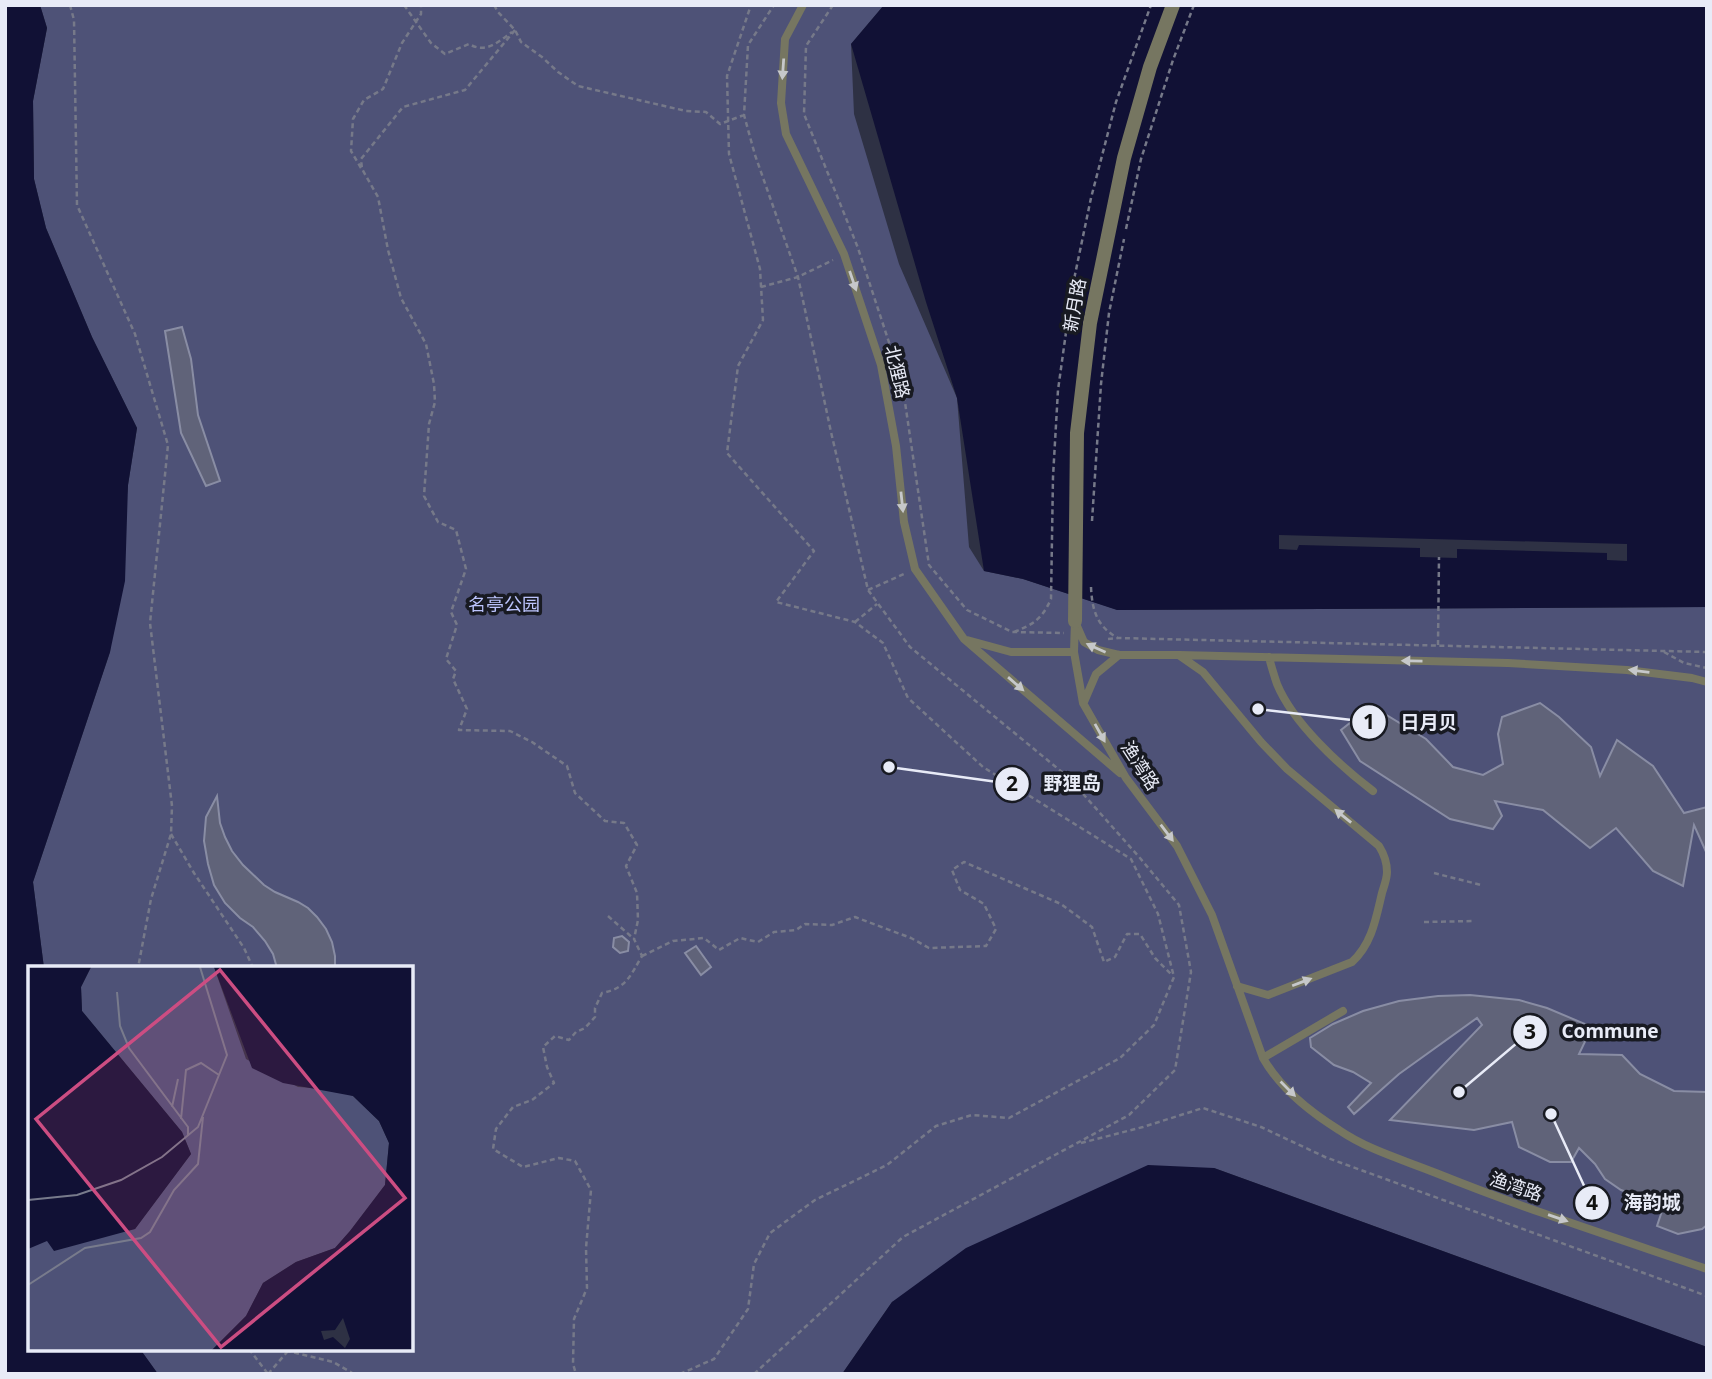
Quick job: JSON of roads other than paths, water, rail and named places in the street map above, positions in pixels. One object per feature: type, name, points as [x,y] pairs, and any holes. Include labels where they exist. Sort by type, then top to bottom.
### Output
[{"type":"street","name":"新月路","points":[[1075,628],[1077,433],[1090,323],[1124,158],[1150,66],[1173,5]]},
{"type":"lane","name":"北狸路","points":[[803,5],[785,39],[781,103],[786,134],[844,254],[881,365],[896,446],[904,522],[915,569],[964,639],[1126,778]]},
{"type":"lane","points":[[1075,628],[1084,642],[1098,650],[1119,655],[1508,663],[1627,670],[1707,682]]},
{"type":"lane","name":"渔湾路","points":[[1075,628],[1074,652],[1083,703],[1126,778],[1177,846],[1212,915],[1263,1058],[1271,1072],[1298,1100],[1340,1131],[1363,1143],[1478,1190],[1707,1269]]},
{"type":"lane","points":[[964,639],[1011,652],[1074,652]]},
{"type":"lane","points":[[1083,703],[1096,674],[1119,655]]},
{"type":"lane","points":[[1180,655],[1203,672],[1287,769],[1379,846],[1385,856],[1387,873],[1374,924],[1361,954],[1352,962],[1268,995],[1237,986]]},
{"type":"lane","points":[[1269,657],[1278,686],[1294,712],[1335,759],[1373,790]]},
{"type":"lane","points":[[1263,1058],[1343,1011]]},
{"type":"place","name":"日月贝","points":[[1258,709]]},
{"type":"place","name":"野狸岛","points":[[889,767]]},
{"type":"place","name":"Commune","points":[[1459,1092]]},
{"type":"place","name":"海韵城","points":[[1551,1114]]},
{"type":"park label","name":"名亭公园","points":[[504,605]]}]
